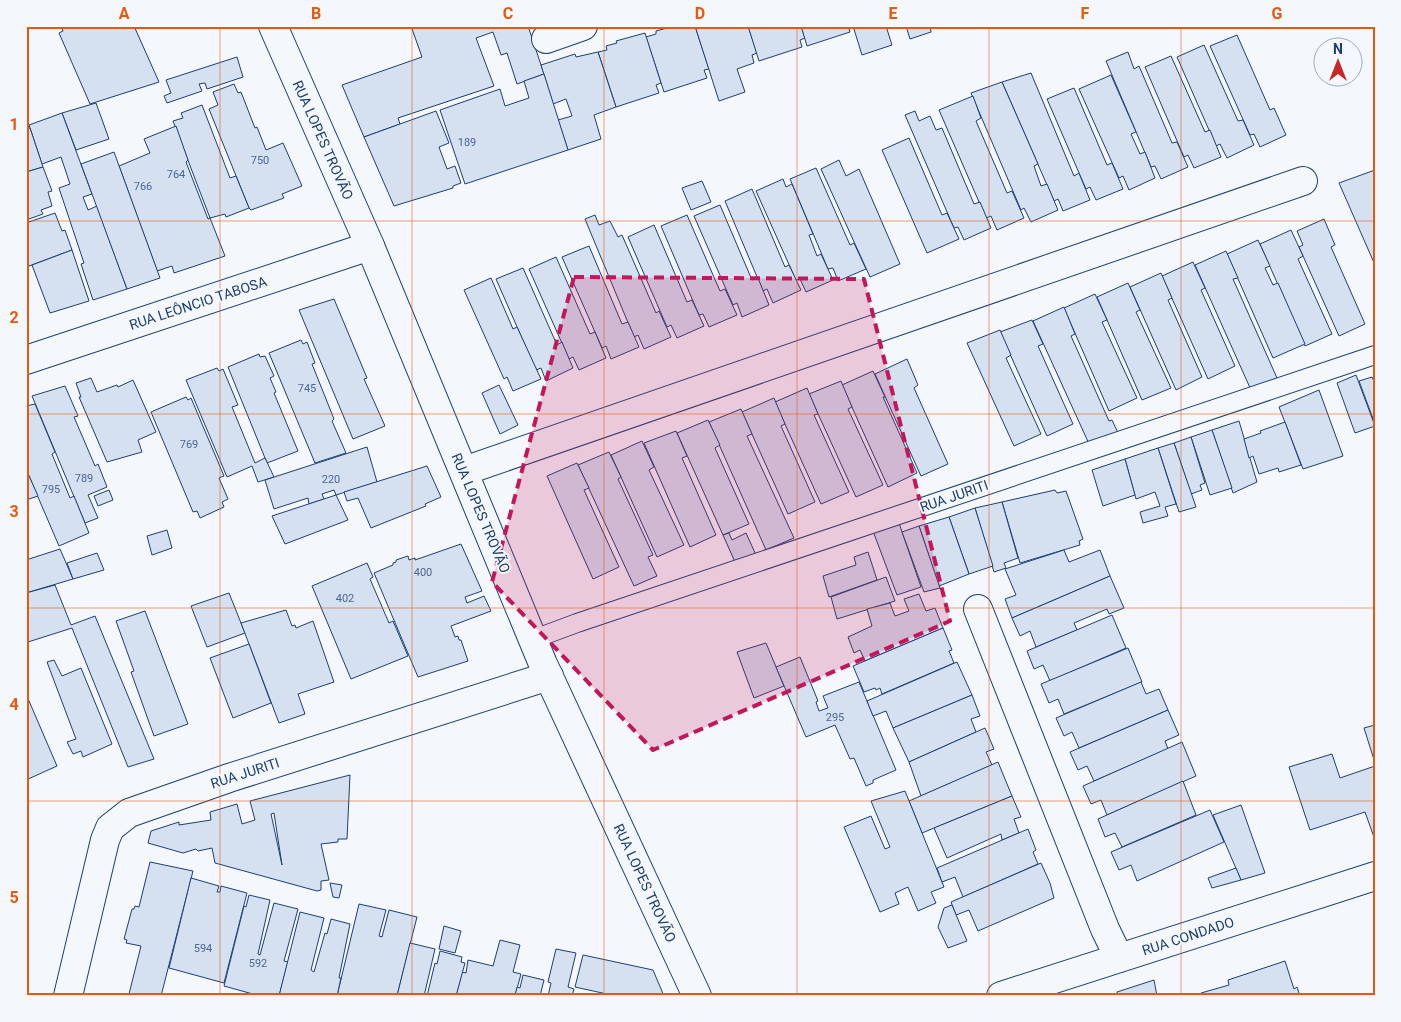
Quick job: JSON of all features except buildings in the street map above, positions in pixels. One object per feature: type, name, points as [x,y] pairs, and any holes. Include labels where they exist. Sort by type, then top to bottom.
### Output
[{"type":"street","name":"RUA LOPES TROVÃO","points":[[273,26],[370,246],[549,676],[697,996]]},
{"type":"street","points":[[546,39],[583,26]]},
{"type":"street","points":[[464,471],[1303,181]]},
{"type":"street","name":"RUA LEÔNCIO TABOSA","points":[[26,360],[370,246]]},
{"type":"street","points":[[978,610],[1105,929],[1119,958]]},
{"type":"street","name":"RUA JURITI","points":[[68,996],[105,840],[110,828],[129,814],[238,775],[549,676]]},
{"type":"street","name":"RUA CONDADO","points":[[1001,996],[1375,876]]},
{"type":"lane","name":"RUA JURITI","points":[[534,639],[1375,355]]},
{"type":"highlighted area","points":[[574,277],[864,279],[950,621],[653,750],[492,582]]}]
